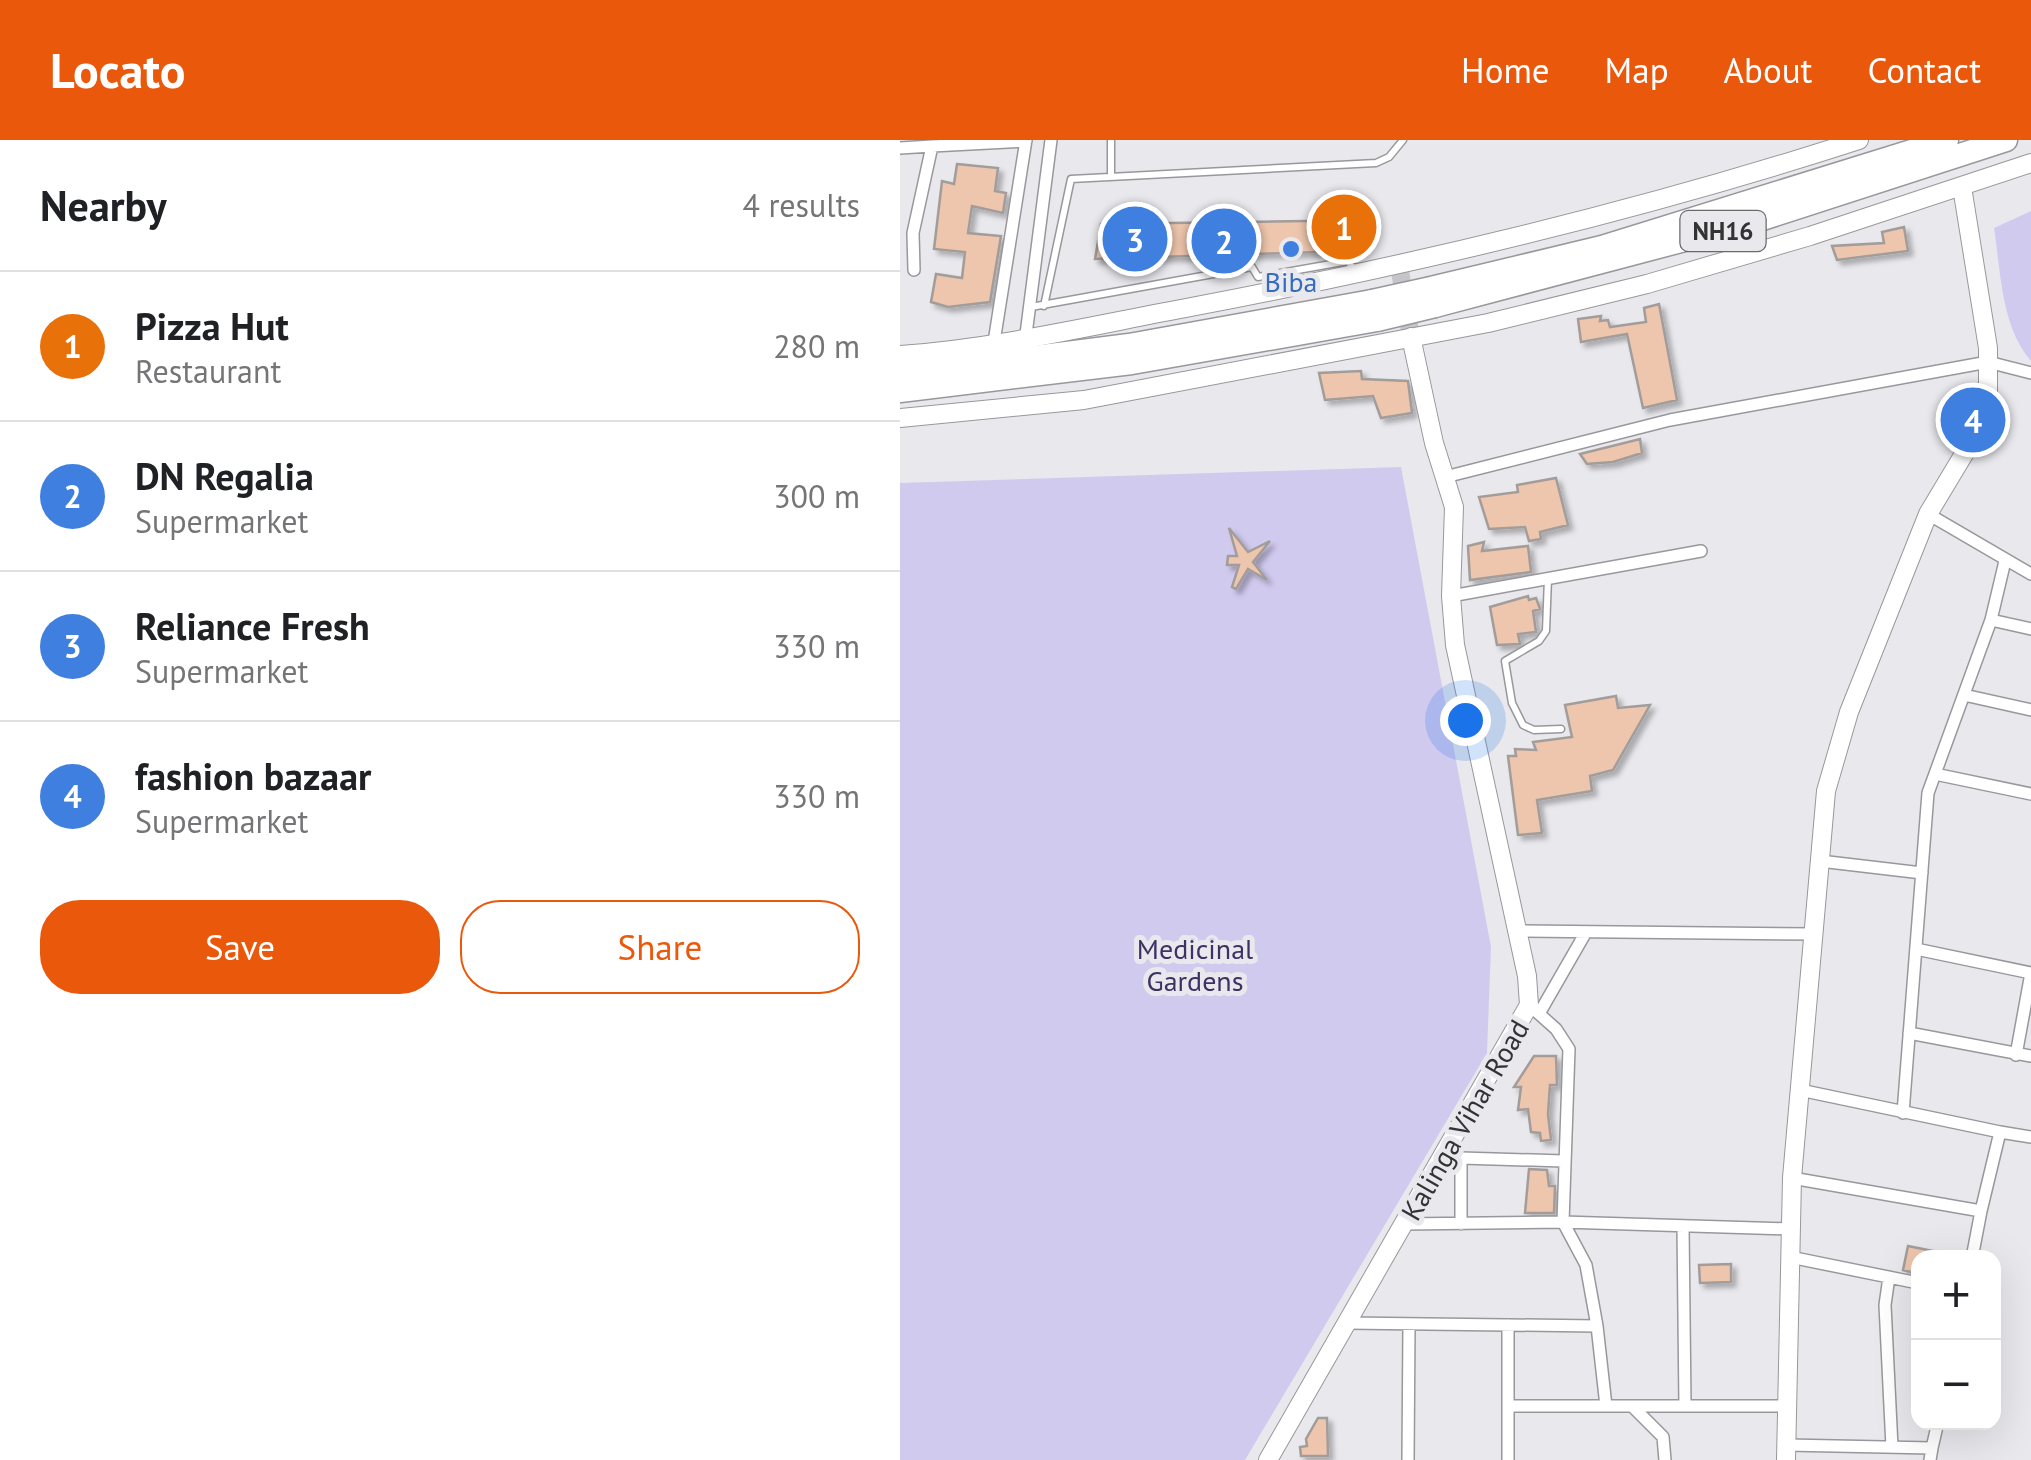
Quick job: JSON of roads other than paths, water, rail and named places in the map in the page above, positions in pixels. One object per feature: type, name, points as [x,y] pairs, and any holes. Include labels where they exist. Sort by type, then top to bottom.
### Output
[{"type":"highway","name":"NH16","points":[[1433,297],[1948,140]]},
{"type":"highway","name":"NH16","points":[[900,391],[1132,362],[1433,297],[1753,222],[2006,140]]},
{"type":"highway","name":"NH16","points":[[900,374],[1375,310]]},
{"type":"street","points":[[1025,342],[1050,140]]},
{"type":"street","points":[[900,355],[994,342],[1025,342],[1521,237],[1733,181],[1859,140]]},
{"type":"street","points":[[900,148],[1026,141],[994,342]]},
{"type":"street","points":[[914,270],[907,233],[932,146]]},
{"type":"street","points":[[900,418],[1084,400],[1411,337],[1647,284],[2031,163]]},
{"type":"street","points":[[1931,1454],[1892,1447],[1786,1452],[1790,1257],[1792,1178],[1826,791],[1849,712],[1906,580],[1928,514],[1978,429],[1988,395],[1988,362],[1962,187]]},
{"type":"street","name":"Kalinga Vihar Road","points":[[1268,1460],[1534,1008],[1455,645],[1451,596],[1454,507],[1411,337]]},
{"type":"street","points":[[1445,477],[1670,420],[1988,362],[2031,372]]},
{"type":"street","points":[[1928,514],[2031,574]]},
{"type":"street","points":[[1451,596],[1701,551]]},
{"type":"street","points":[[1903,1113],[1928,794],[1992,620],[2004,561]]},
{"type":"street","points":[[1992,620],[2031,629]]},
{"type":"street","points":[[1964,695],[2031,710]]},
{"type":"street","points":[[1936,774],[2031,794]]},
{"type":"street","points":[[1820,862],[1922,873]]},
{"type":"street","points":[[1518,931],[1814,934]]},
{"type":"street","points":[[1586,932],[1534,1008],[1568,1049],[1564,1222],[1586,1265],[1606,1406]]},
{"type":"street","points":[[1916,949],[2031,973],[2016,1055]]},
{"type":"street","points":[[1910,1033],[2031,1056]]},
{"type":"street","points":[[1800,1090],[2031,1137]]},
{"type":"street","points":[[1974,1250],[2000,1132]]},
{"type":"street","points":[[1461,1224],[1461,1158],[1564,1161]]},
{"type":"street","points":[[1792,1178],[1981,1211]]},
{"type":"street","points":[[1404,1224],[1564,1222],[1791,1229]]},
{"type":"street","points":[[1683,1226],[1685,1406]]},
{"type":"street","points":[[1790,1257],[1911,1282]]},
{"type":"street","points":[[1889,1277],[1885,1305],[1892,1447]]},
{"type":"street","points":[[1347,1323],[1597,1326]]},
{"type":"street","points":[[1408,1460],[1409,1324]]},
{"type":"street","points":[[1508,1325],[1508,1460]]},
{"type":"street","points":[[1508,1406],[1787,1406]]},
{"type":"street","points":[[1632,1406],[1663,1437],[1666,1460]]},
{"type":"lane","points":[[1111,140],[1112,176]]},
{"type":"lane","points":[[1044,306],[1071,179],[1376,163],[1389,158],[1402,140]]},
{"type":"lane","points":[[1030,307],[1252,267],[1258,278],[1348,261],[1356,273]]},
{"type":"lane","points":[[1548,578],[1546,631],[1539,641],[1505,661],[1505,673],[1523,725],[1534,730],[1561,730]]},
{"type":"tunnel","points":[[1399,265],[1411,337]]},
{"type":"place","name":"Pizza Hut","points":[[1344,227]]},
{"type":"place","name":"Reliance Fresh","points":[[1135,239]]},
{"type":"place","name":"DN Regalia","points":[[1224,241]]},
{"type":"place","name":"Biba","points":[[1291,249]]},
{"type":"place","name":"fashion bazaar","points":[[1973,420]]},
{"type":"park label","name":"Medicinal Gardens","points":[[1195,965]]}]
